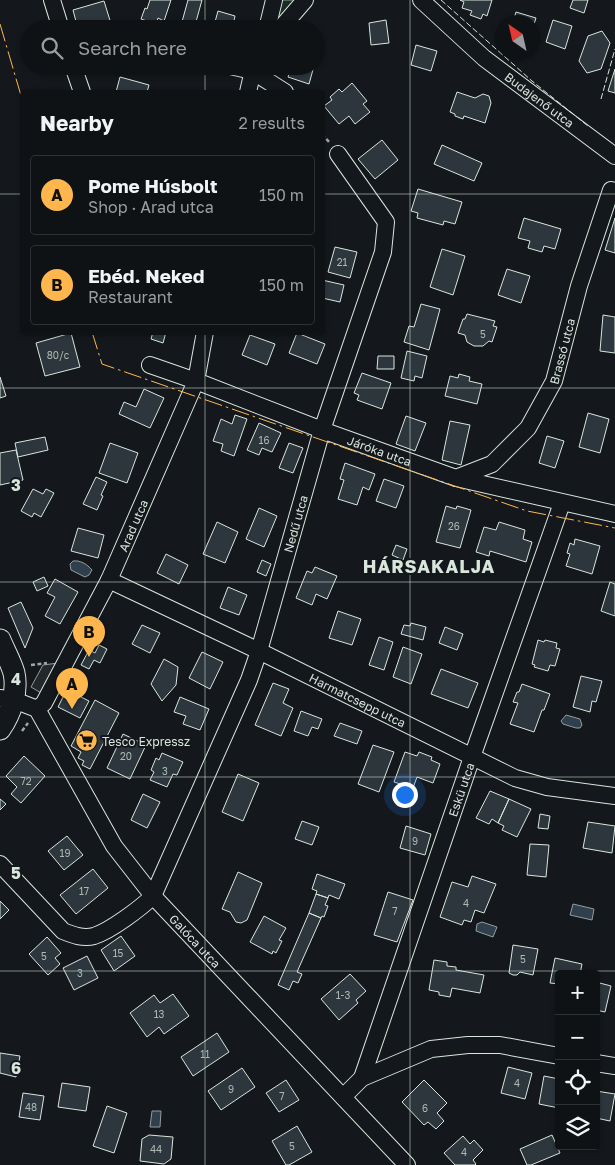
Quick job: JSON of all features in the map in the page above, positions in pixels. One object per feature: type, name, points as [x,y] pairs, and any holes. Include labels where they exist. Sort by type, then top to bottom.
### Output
[{"type":"main road","points":[[0,640],[14,672],[0,729]]},
{"type":"street","points":[[52,0],[58,20]]},
{"type":"street","points":[[269,20],[274,0]]},
{"type":"street","points":[[288,20],[305,0]]},
{"type":"street","name":"Budajenő utca","points":[[421,0],[484,58],[615,156]]},
{"type":"street","points":[[76,75],[81,90]]},
{"type":"street","points":[[248,90],[252,75]]},
{"type":"street","points":[[261,75],[282,90]]},
{"type":"street","name":"Nedű utca","points":[[153,896],[249,680],[322,430],[383,252],[386,222],[338,154]]},
{"type":"street","name":"Brassó utca","points":[[456,478],[492,464],[528,428],[554,381],[579,286],[612,190],[615,191]]},
{"type":"street","name":"Arad utca","points":[[37,709],[44,703],[108,580],[196,381],[204,335]]},
{"type":"street","name":"Járóka utca","points":[[150,365],[456,478],[615,514]]},
{"type":"street","name":"Eskü utca","points":[[362,1078],[562,502]]},
{"type":"street","name":"Harmatcsepp utca","points":[[108,580],[259,651],[515,778],[547,788],[615,796]]},
{"type":"street","points":[[7,699],[37,709]]},
{"type":"street","name":"Galóca utca","points":[[37,709],[114,846],[153,896],[407,1165]]},
{"type":"street","points":[[0,864],[63,931],[76,937],[92,936],[104,931],[145,904],[153,896]]},
{"type":"street","points":[[343,1097],[362,1078],[431,1049],[468,1045],[500,1045],[555,1055]]},
{"type":"street","points":[[600,1064],[615,1066]]},
{"type":"path","points":[[31,665],[55,662]]},
{"type":"green space","points":[[281,0],[297,0],[277,20]]},
{"type":"shaded area","points":[[66,662],[48,697],[31,687],[43,665]]},
{"type":"water","points":[[73,561],[81,562],[88,566],[92,570],[89,575],[85,577],[71,570],[70,564]]},
{"type":"water","points":[[566,715],[580,719],[582,725],[580,728],[563,724],[561,721]]},
{"type":"water","points":[[573,904],[594,909],[592,920],[570,915]]},
{"type":"water","points":[[482,922],[497,927],[493,937],[476,931],[477,924]]},
{"type":"water","points":[[152,1111],[161,1111],[160,1127],[150,1127]]},
{"type":"building","points":[[150,0],[171,0],[164,20],[158,18],[157,20],[141,19],[145,8],[147,9]]},
{"type":"building","points":[[188,0],[202,0],[196,20],[182,20]]},
{"type":"building","points":[[460,0],[492,0],[487,16],[483,14],[481,19],[470,15],[472,11],[462,8],[464,2]]},
{"type":"building","points":[[573,0],[588,0],[584,13],[570,8]]},
{"type":"building","points":[[104,1],[110,20],[76,20],[73,10]]},
{"type":"building","points":[[218,11],[235,16],[234,20],[216,20]]},
{"type":"building","points":[[516,12],[526,15],[515,15]]},
{"type":"building","points":[[386,20],[389,43],[371,45],[369,23]]},
{"type":"building","points":[[553,20],[572,26],[565,49],[546,42]]},
{"type":"building","points":[[602,31],[610,43],[601,69],[587,73],[579,61],[588,36]]},
{"type":"building","points":[[416,45],[437,51],[431,71],[411,65]]},
{"type":"building","points":[[615,69],[615,93],[608,91]]},
{"type":"building","points":[[289,75],[312,75],[309,84],[288,77]]},
{"type":"building","points":[[120,77],[149,85],[148,90],[117,90]]},
{"type":"building","points":[[352,83],[367,101],[363,104],[370,112],[355,124],[349,116],[339,124],[325,107],[332,100],[330,97],[339,89],[342,92]]},
{"type":"building","points":[[457,92],[475,98],[483,94],[489,96],[491,103],[485,123],[464,116],[463,119],[450,112]]},
{"type":"building","points":[[382,140],[398,160],[375,179],[358,159]]},
{"type":"building","points":[[442,145],[482,163],[474,181],[434,164]]},
{"type":"building","points":[[418,189],[462,202],[455,224],[444,221],[443,225],[417,218],[418,213],[411,211]]},
{"type":"building","points":[[524,218],[561,229],[555,249],[544,246],[542,252],[528,248],[530,241],[518,238]]},
{"type":"building","points":[[615,218],[615,253],[605,250]]},
{"type":"building","points":[[335,247],[357,252],[350,278],[328,272]]},
{"type":"building","points":[[442,249],[465,256],[453,295],[430,287]]},
{"type":"building","points":[[507,269],[530,276],[521,303],[498,295]]},
{"type":"building","points":[[325,281],[344,285],[340,302],[325,299]]},
{"type":"building","points":[[421,304],[440,309],[429,350],[404,342],[409,326],[414,327]]},
{"type":"building","points":[[467,314],[495,321],[493,326],[497,327],[492,342],[489,341],[483,346],[474,346],[467,342],[465,335],[458,333]]},
{"type":"building","points":[[603,315],[615,317],[615,353],[600,351]]},
{"type":"building","points":[[64,335],[72,335],[80,367],[45,376],[36,343]]},
{"type":"building","points":[[152,335],[165,335],[163,343],[151,339]]},
{"type":"building","points":[[250,335],[275,344],[267,365],[242,355]]},
{"type":"building","points":[[296,335],[302,335],[325,344],[317,364],[289,353]]},
{"type":"building","points":[[407,351],[427,356],[422,378],[415,376],[414,381],[401,378]]},
{"type":"building","points":[[378,356],[394,356],[394,369],[377,369]]},
{"type":"building","points":[[362,373],[391,383],[382,409],[357,400],[359,395],[354,393]]},
{"type":"building","points":[[459,374],[470,377],[469,381],[482,384],[477,404],[445,396],[450,376],[458,378]]},
{"type":"building","points":[[0,377],[6,396],[0,398]]},
{"type":"building","points":[[144,389],[164,398],[150,428],[119,414],[124,402],[136,407]]},
{"type":"building","points":[[588,413],[609,419],[600,453],[579,447]]},
{"type":"building","points":[[235,415],[247,419],[234,456],[221,451],[223,444],[213,441],[221,419],[232,424]]},
{"type":"building","points":[[406,416],[426,423],[415,451],[396,444]]},
{"type":"building","points":[[450,421],[470,425],[461,465],[442,460]]},
{"type":"building","points":[[259,423],[281,433],[272,452],[262,448],[259,455],[247,450]]},
{"type":"building","points":[[547,436],[564,441],[555,468],[539,463]]},
{"type":"building","points":[[45,437],[48,450],[18,457],[15,443]]},
{"type":"building","points":[[110,443],[138,453],[127,483],[99,473]]},
{"type":"building","points":[[289,443],[303,448],[293,473],[279,468]]},
{"type":"building","points":[[16,450],[23,480],[0,485],[0,453]]},
{"type":"building","points":[[345,463],[375,474],[369,490],[363,487],[357,505],[338,499],[344,480],[340,479]]},
{"type":"building","points":[[96,477],[107,482],[97,510],[83,504]]},
{"type":"building","points":[[384,479],[404,486],[396,508],[376,501]]},
{"type":"building","points":[[33,489],[43,494],[46,489],[54,493],[41,517],[34,513],[32,517],[21,511]]},
{"type":"building","points":[[446,506],[456,509],[457,506],[471,510],[460,548],[436,542]]},
{"type":"building","points":[[259,508],[277,516],[264,547],[246,539]]},
{"type":"building","points":[[217,522],[238,532],[225,563],[203,554]]},
{"type":"building","points":[[499,522],[525,530],[523,539],[532,542],[526,562],[490,551],[489,556],[476,552],[484,527],[496,530]]},
{"type":"building","points":[[78,528],[104,535],[98,558],[71,551]]},
{"type":"building","points":[[575,539],[600,546],[592,574],[566,566],[570,554],[567,553],[570,543],[574,545]]},
{"type":"building","points":[[396,545],[407,549],[403,560],[392,555]]},
{"type":"building","points":[[166,554],[188,565],[179,584],[157,573]]},
{"type":"building","points":[[262,560],[271,564],[266,576],[257,572]]},
{"type":"building","points":[[315,567],[337,576],[327,599],[316,594],[312,605],[296,598],[307,571],[312,573]]},
{"type":"building","points":[[44,577],[48,586],[37,591],[33,582]]},
{"type":"building","points":[[55,579],[78,592],[60,624],[45,616],[55,597],[47,593]]},
{"type":"building","points":[[610,582],[615,584],[615,616],[601,611]]},
{"type":"building","points":[[228,587],[247,595],[239,615],[220,608]]},
{"type":"building","points":[[21,602],[33,628],[25,648],[8,608]]},
{"type":"building","points":[[338,611],[361,619],[352,645],[329,638]]},
{"type":"building","points":[[411,623],[426,627],[423,640],[401,634],[404,625],[410,626]]},
{"type":"building","points":[[142,625],[160,633],[150,653],[132,644]]},
{"type":"building","points":[[445,627],[463,634],[457,650],[439,643]]},
{"type":"building","points":[[379,637],[393,642],[384,670],[369,665]]},
{"type":"building","points":[[538,640],[557,643],[556,648],[560,649],[555,666],[550,665],[548,671],[534,667],[535,665],[532,664]]},
{"type":"building","points":[[99,645],[107,649],[100,663],[94,660],[89,669],[81,665],[89,650],[95,653]]},
{"type":"building","points":[[403,647],[422,654],[411,684],[393,677]]},
{"type":"building","points":[[202,652],[223,662],[210,689],[189,678]]},
{"type":"building","points":[[164,659],[178,667],[176,685],[162,701],[151,684]]},
{"type":"building","points":[[441,669],[478,683],[468,708],[431,694]]},
{"type":"building","points":[[581,676],[602,681],[596,702],[592,701],[590,712],[573,707]]},
{"type":"building","points":[[73,677],[87,684],[81,697],[89,701],[80,718],[58,707]]},
{"type":"building","points":[[273,683],[289,689],[283,703],[293,708],[281,736],[255,725]]},
{"type":"building","points":[[522,684],[550,694],[534,732],[510,724],[518,703],[513,702]]},
{"type":"building","points":[[180,697],[209,709],[200,730],[183,724],[186,716],[174,712]]},
{"type":"building","points":[[95,700],[119,713],[90,769],[82,765],[84,761],[78,758],[81,752],[71,746]]},
{"type":"building","points":[[301,711],[322,719],[318,729],[312,727],[308,736],[294,731]]},
{"type":"building","points":[[340,723],[362,731],[357,744],[334,736]]},
{"type":"building","points":[[123,734],[146,745],[130,779],[107,768]]},
{"type":"building","points":[[373,745],[394,752],[379,792],[358,784]]},
{"type":"building","points":[[405,752],[417,756],[419,752],[432,757],[431,760],[440,764],[433,783],[417,777],[413,788],[394,782]]},
{"type":"building","points":[[162,753],[183,762],[177,775],[173,774],[167,787],[150,780],[154,772],[151,770],[156,758],[159,760]]},
{"type":"building","points":[[24,756],[45,776],[21,803],[11,794],[17,787],[6,776]]},
{"type":"building","points":[[238,774],[259,783],[243,821],[222,812]]},
{"type":"building","points":[[490,791],[509,799],[498,823],[492,819],[489,824],[476,818]]},
{"type":"building","points":[[143,794],[160,802],[147,828],[131,820]]},
{"type":"building","points":[[0,799],[6,804],[0,810]]},
{"type":"building","points":[[509,799],[531,809],[517,837],[502,830],[504,826],[498,823]]},
{"type":"building","points":[[540,814],[550,816],[548,829],[538,828]]},
{"type":"building","points":[[302,821],[319,827],[312,845],[295,839]]},
{"type":"building","points":[[588,822],[615,826],[612,853],[583,848]]},
{"type":"building","points":[[406,826],[431,834],[425,855],[400,848]]},
{"type":"building","points":[[67,836],[83,855],[64,870],[48,851]]},
{"type":"building","points":[[530,844],[549,845],[546,877],[527,875]]},
{"type":"building","points":[[93,869],[108,888],[76,914],[60,895]]},
{"type":"building","points":[[238,872],[262,883],[247,920],[241,923],[236,922],[230,912],[222,909]]},
{"type":"building","points":[[317,874],[345,884],[339,899],[329,895],[328,898],[316,894],[317,891],[312,889]]},
{"type":"building","points":[[472,876],[496,884],[484,913],[475,910],[471,922],[464,920],[462,925],[440,917],[452,882],[468,887]]},
{"type":"building","points":[[388,892],[413,900],[397,942],[374,935]]},
{"type":"building","points":[[316,894],[328,898],[325,905],[328,906],[324,917],[322,916],[321,918],[309,913]]},
{"type":"building","points":[[0,901],[9,910],[0,919]]},
{"type":"building","points":[[309,913],[321,918],[297,972],[302,974],[298,983],[293,981],[289,990],[278,985]]},
{"type":"building","points":[[264,916],[286,928],[279,940],[282,941],[276,953],[273,951],[272,954],[250,942]]},
{"type":"building","points":[[121,936],[135,956],[114,971],[101,950]]},
{"type":"building","points":[[47,937],[61,953],[55,958],[60,964],[48,975],[29,954]]},
{"type":"building","points":[[513,945],[538,949],[533,975],[520,972],[517,975],[509,973]]},
{"type":"building","points":[[87,956],[98,978],[74,990],[63,968]]},
{"type":"building","points":[[555,958],[582,964],[581,970],[555,970],[555,984],[550,983]]},
{"type":"building","points":[[434,960],[447,962],[447,966],[456,967],[456,970],[484,975],[480,993],[452,988],[450,997],[439,995],[439,992],[429,990]]},
{"type":"building","points":[[350,974],[366,991],[356,1000],[358,1003],[339,1020],[321,999]]},
{"type":"building","points":[[600,983],[611,986],[605,1012],[600,1011]]},
{"type":"building","points":[[173,994],[189,1016],[164,1034],[159,1027],[147,1037],[130,1013],[154,995],[160,1003]]},
{"type":"building","points":[[217,1033],[229,1052],[193,1076],[181,1057]]},
{"type":"building","points":[[0,1053],[20,1056],[16,1077],[0,1073]]},
{"type":"building","points":[[508,1067],[532,1073],[525,1099],[501,1093]]},
{"type":"building","points":[[242,1068],[255,1087],[221,1110],[208,1091]]},
{"type":"building","points":[[544,1076],[555,1078],[555,1107],[539,1104]]},
{"type":"building","points":[[286,1080],[299,1100],[279,1112],[266,1093]]},
{"type":"building","points":[[424,1080],[447,1103],[437,1113],[444,1121],[436,1129],[428,1122],[424,1125],[402,1102]]},
{"type":"building","points":[[62,1083],[90,1087],[86,1111],[58,1107]]},
{"type":"building","points":[[600,1092],[615,1094],[610,1121],[600,1119]]},
{"type":"building","points":[[23,1093],[44,1096],[40,1120],[19,1117]]},
{"type":"building","points":[[107,1106],[127,1113],[114,1153],[93,1146]]},
{"type":"building","points":[[297,1126],[312,1152],[286,1165],[272,1141]]},
{"type":"building","points":[[149,1135],[173,1137],[171,1159],[164,1164],[140,1161],[142,1139]]},
{"type":"building","points":[[552,1135],[555,1142],[555,1150],[559,1150],[560,1153],[527,1165],[520,1149]]},
{"type":"building","points":[[463,1136],[470,1144],[474,1140],[483,1150],[473,1160],[475,1165],[455,1165],[444,1153]]},
{"type":"fence","points":[[441,0],[532,81],[588,126]]},
{"type":"fence","points":[[601,99],[615,49]]},
{"type":"power","points":[[0,24],[20,92]]},
{"type":"power","points":[[93,335],[102,364],[527,511],[615,528]]},
{"type":"place","name":"Ebéd. Neked","points":[[89,657]]},
{"type":"place","name":"Pome Húsbolt","points":[[72,709]]},
{"type":"place","name":"Tesco Expressz","points":[[86,741]]},
{"type":"district","name":"HÁRSAKALJA","points":[[429,566]]}]
